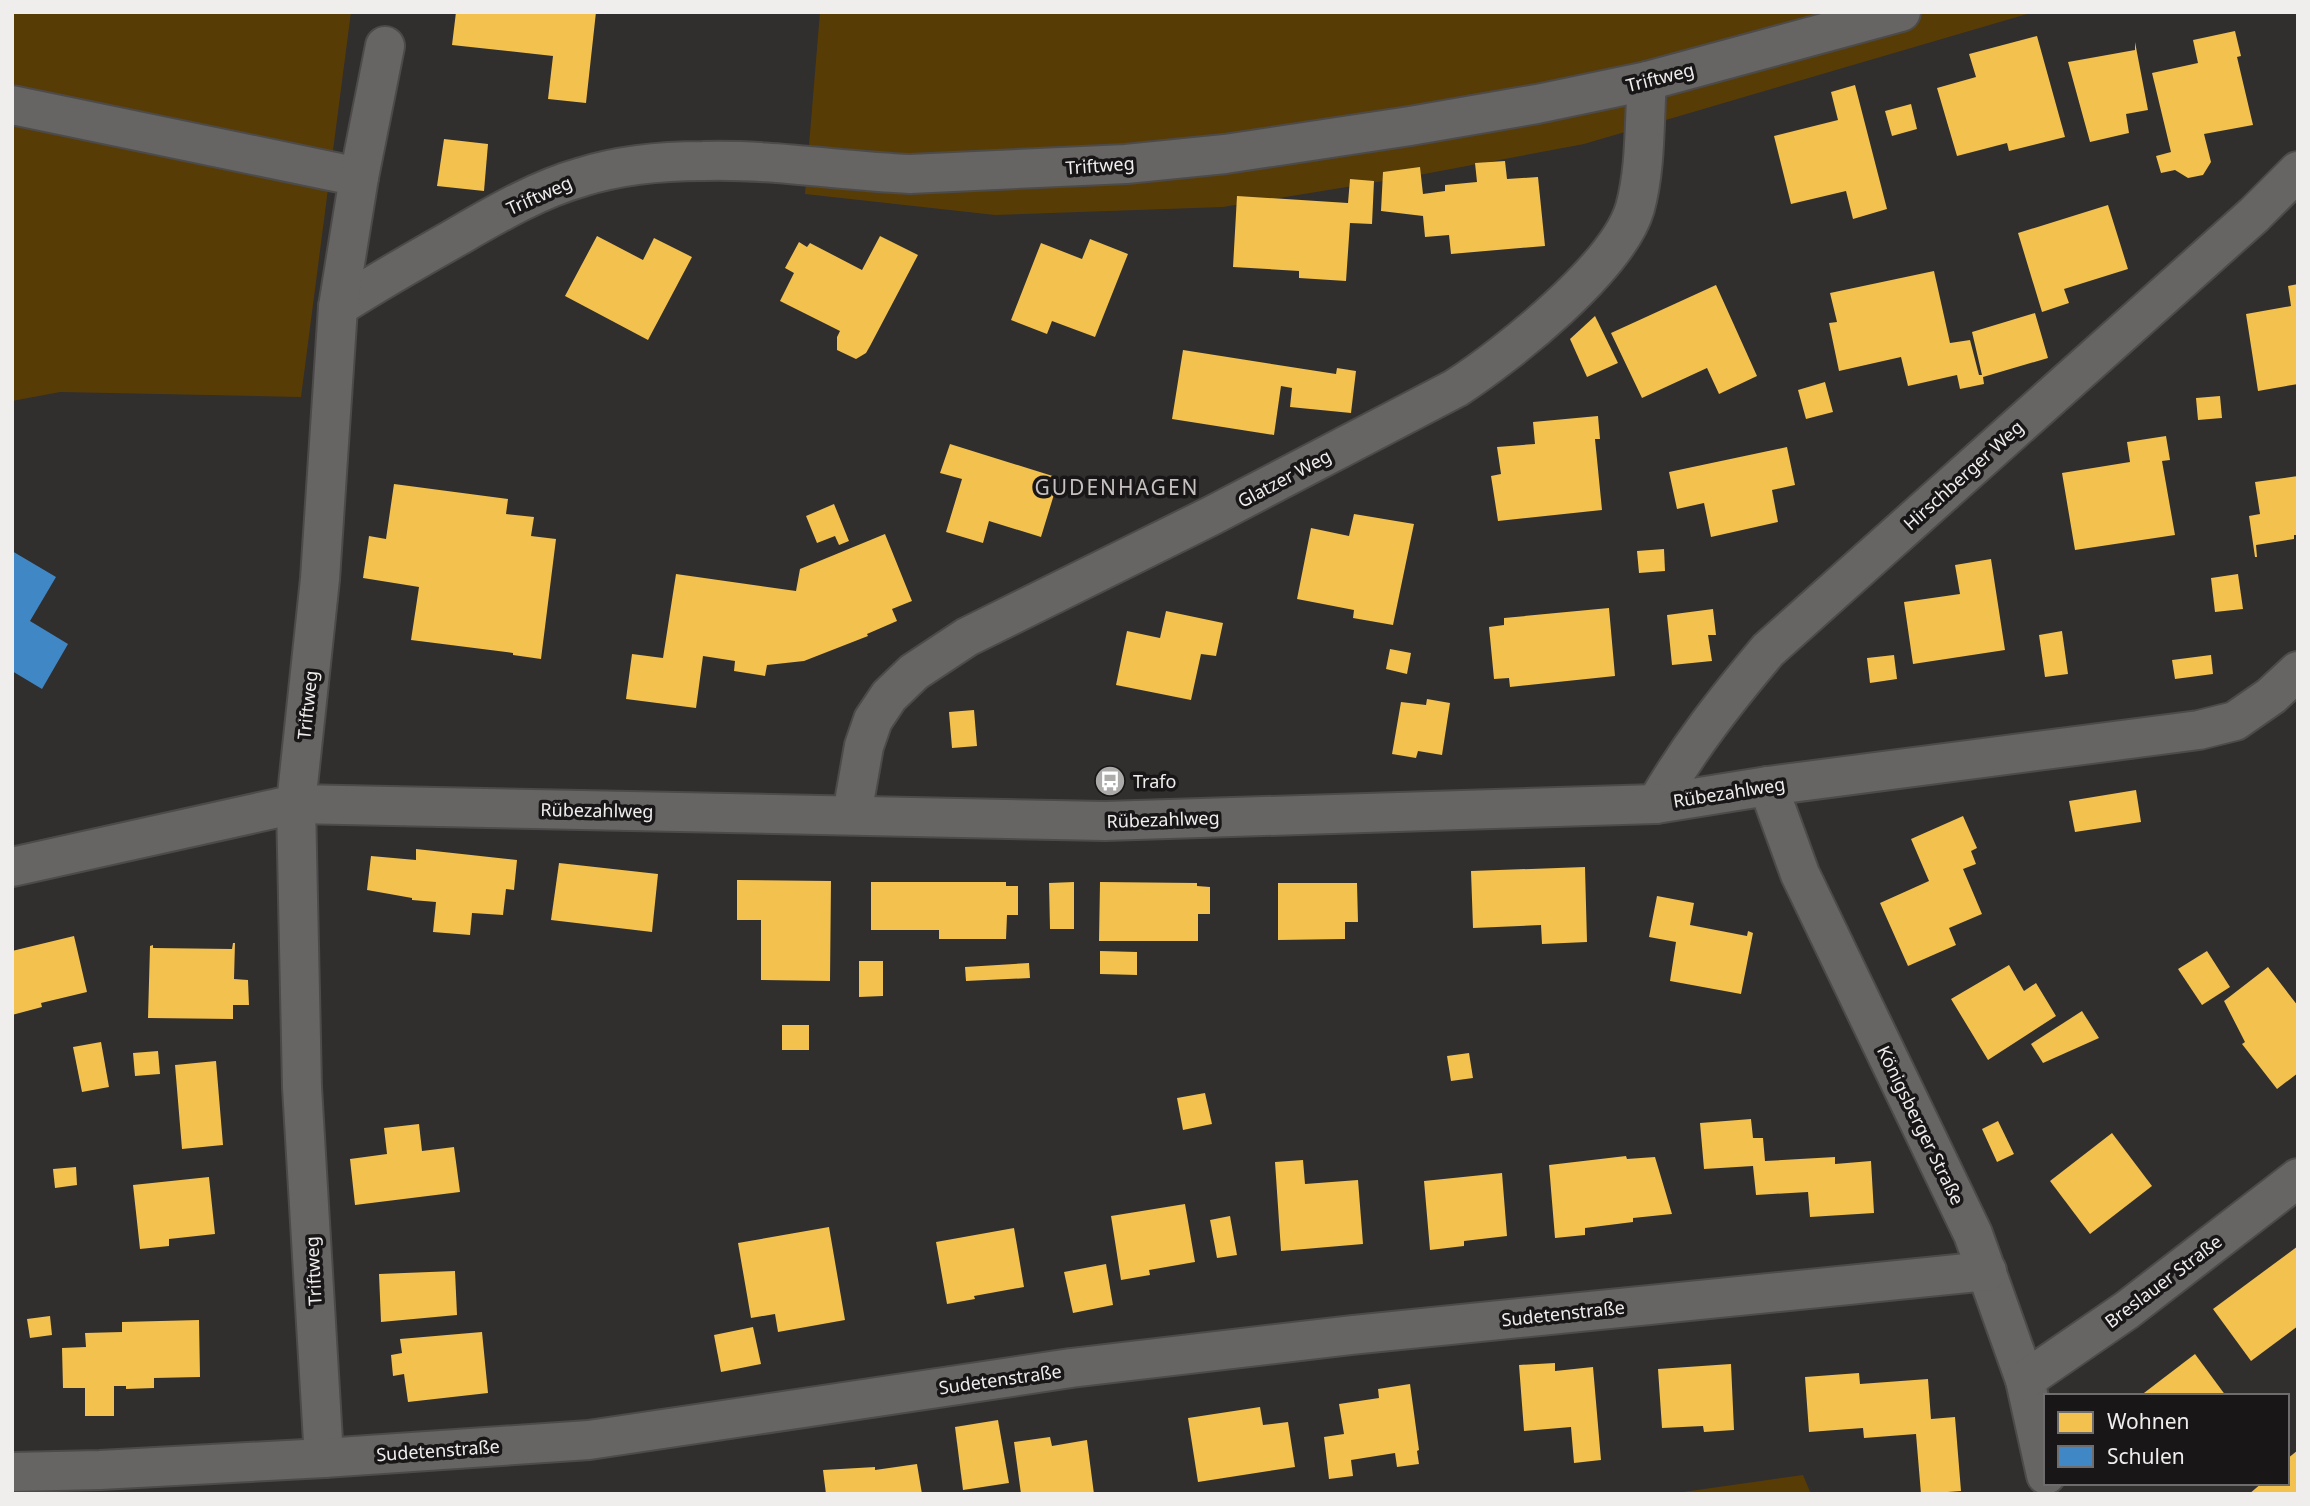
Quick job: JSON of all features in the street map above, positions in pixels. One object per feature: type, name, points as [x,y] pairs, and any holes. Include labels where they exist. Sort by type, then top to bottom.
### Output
[{"type":"street","name":"Triftweg","points":[[324,1458],[302,1087],[296,804],[320,579],[338,307],[394,271],[492,216],[581,177],[623,167],[703,161],[790,163],[875,173],[910,174],[1126,164],[1225,153],[1537,104],[1647,81],[1901,12]]},
{"type":"street","points":[[338,307],[384,46]]},
{"type":"street","name":"Glatzer Weg","points":[[852,814],[864,746],[873,720],[889,695],[914,672],[967,637],[1210,516],[1456,388],[1482,371],[1579,288],[1601,265],[1623,235],[1634,211],[1640,184],[1647,81]]},
{"type":"street","points":[[12,105],[359,177]]},
{"type":"street","name":"Hirschberger Weg","points":[[1656,804],[1685,755],[1718,708],[1768,650],[2254,215],[2298,171]]},
{"type":"street","name":"Rübezahlweg","points":[[12,867],[296,804],[1105,821],[1656,804],[1768,786],[2199,730],[2235,721],[2271,696],[2298,671]]},
{"type":"street","name":"Königsberger Straße","points":[[1768,786],[1800,874],[1973,1234],[2025,1380],[2044,1466]]},
{"type":"street","name":"Breslauer Straße","points":[[2025,1380],[2127,1310],[2298,1178]]},
{"type":"street","name":"Sudetenstraße","points":[[12,1472],[324,1458],[589,1440],[1084,1366],[1352,1335],[1987,1271]]},
{"type":"shaded area","points":[[12,12],[351,12],[301,397],[60,392],[12,401]]},
{"type":"shaded area","points":[[820,12],[2034,12],[1584,144],[1408,177],[1223,207],[995,215],[805,194]]},
{"type":"shaded area","points":[[1803,1475],[1811,1494],[1669,1494]]},
{"type":"building: Wohnen","points":[[456,12],[596,12],[586,103],[548,99],[553,56],[452,45]]},
{"type":"building: Wohnen","points":[[2235,31],[2241,56],[2237,57],[2253,125],[2204,134],[2211,162],[2203,175],[2188,178],[2175,170],[2161,173],[2156,156],[2171,152],[2152,73],[2198,63],[2193,40]]},
{"type":"building: Wohnen","points":[[2037,36],[2065,137],[2009,151],[2007,143],[1957,156],[1937,88],[1976,77],[1969,54]]},
{"type":"building: Wohnen","points":[[2135,42],[2148,110],[2126,114],[2129,133],[2090,142],[2068,62],[2135,50]]},
{"type":"building: Wohnen","points":[[1855,85],[1887,209],[1853,219],[1846,191],[1791,204],[1774,136],[1838,120],[1831,92]]},
{"type":"building: Wohnen","points":[[1911,104],[1917,129],[1892,136],[1885,111]]},
{"type":"building: Wohnen","points":[[444,139],[488,144],[484,191],[437,186]]},
{"type":"building: Wohnen","points":[[1505,161],[1507,179],[1538,177],[1545,246],[1451,254],[1449,235],[1425,237],[1423,216],[1381,211],[1383,172],[1420,167],[1423,194],[1445,191],[1445,185],[1477,182],[1475,163]]},
{"type":"building: Wohnen","points":[[1350,179],[1374,181],[1372,224],[1350,223],[1346,281],[1299,278],[1299,271],[1233,267],[1237,196],[1348,203]]},
{"type":"building: Wohnen","points":[[2108,205],[2128,269],[2064,289],[2069,303],[2042,312],[2018,233]]},
{"type":"building: Wohnen","points":[[597,236],[643,260],[654,238],[692,257],[648,340],[565,296]]},
{"type":"building: Wohnen","points":[[880,236],[918,255],[866,353],[856,359],[837,350],[840,331],[780,301],[794,273],[785,268],[799,242],[807,247],[810,243],[862,270]]},
{"type":"building: Wohnen","points":[[1090,239],[1128,254],[1095,337],[1052,321],[1047,334],[1011,320],[1041,243],[1082,259]]},
{"type":"building: Wohnen","points":[[1934,271],[1950,343],[1970,340],[1979,375],[1982,375],[1972,332],[2035,313],[2048,358],[1983,377],[1984,384],[1960,389],[1957,375],[1908,386],[1901,357],[1839,371],[1829,323],[1837,322],[1830,293]]},
{"type":"building: Wohnen","points":[[2298,284],[2298,384],[2258,391],[2246,314],[2291,306],[2288,286]]},
{"type":"building: Wohnen","points":[[1716,285],[1757,376],[1719,394],[1707,368],[1642,398],[1611,333]]},
{"type":"building: Wohnen","points":[[1595,316],[1618,363],[1587,377],[1570,339]]},
{"type":"building: Wohnen","points":[[1183,350],[1336,374],[1337,368],[1356,371],[1351,413],[1290,407],[1292,388],[1281,386],[1274,435],[1172,419]]},
{"type":"building: Wohnen","points":[[1825,382],[1833,412],[1806,419],[1798,390]]},
{"type":"building: Wohnen","points":[[2220,396],[2222,418],[2198,420],[2196,398]]},
{"type":"building: Wohnen","points":[[1598,416],[1600,439],[1595,439],[1602,510],[1498,521],[1491,476],[1501,474],[1497,447],[1535,444],[1533,422]]},
{"type":"building: Wohnen","points":[[2166,436],[2170,460],[2162,461],[2175,535],[2075,550],[2062,473],[2130,462],[2127,442]]},
{"type":"building: Wohnen","points":[[950,444],[1059,478],[1041,537],[989,521],[983,543],[946,532],[962,479],[940,473]]},
{"type":"building: Wohnen","points":[[1787,447],[1795,485],[1772,490],[1778,522],[1711,537],[1704,503],[1677,509],[1669,472]]},
{"type":"building: Wohnen","points":[[2298,476],[2298,535],[2294,535],[2294,539],[2256,545],[2255,557],[2249,516],[2260,514],[2255,482]]},
{"type":"building: Wohnen","points":[[394,484],[508,499],[506,514],[534,517],[531,536],[556,539],[541,659],[411,640],[419,587],[363,578],[369,536],[386,539]]},
{"type":"building: Wohnen","points":[[834,504],[849,541],[839,545],[835,536],[817,543],[806,516]]},
{"type":"building: Wohnen","points":[[1354,514],[1414,524],[1393,625],[1353,618],[1354,610],[1297,599],[1311,528],[1349,536]]},
{"type":"building: Wohnen","points":[[885,534],[912,601],[892,609],[897,621],[867,634],[868,636],[804,661],[767,665],[765,676],[734,671],[735,661],[703,656],[696,708],[626,699],[632,654],[663,658],[676,574],[796,591],[800,569]]},
{"type":"building: Wohnen","points":[[1664,549],[1665,571],[1639,573],[1637,551]]},
{"type":"building: Wohnen","points":[[1991,559],[2005,650],[1913,664],[1904,602],[1960,594],[1955,565]]},
{"type":"building: Wohnen","points":[[2238,574],[2243,609],[2215,612],[2211,578]]},
{"type":"building: Wohnen","points":[[1609,608],[1615,676],[1510,687],[1509,678],[1494,679],[1489,627],[1504,625],[1504,618]]},
{"type":"building: Wohnen","points":[[1713,609],[1716,635],[1708,635],[1712,661],[1672,665],[1667,615]]},
{"type":"building: Wohnen","points":[[1166,611],[1223,623],[1216,656],[1201,654],[1191,700],[1116,685],[1127,631],[1160,638]]},
{"type":"building: Wohnen","points":[[2062,631],[2068,674],[2045,677],[2039,635]]},
{"type":"building: Wohnen","points":[[1390,649],[1411,653],[1407,674],[1386,669]]},
{"type":"building: Wohnen","points":[[1894,655],[1897,679],[1870,683],[1867,658]]},
{"type":"building: Wohnen","points":[[2211,655],[2213,674],[2175,679],[2172,660]]},
{"type":"building: Wohnen","points":[[1427,699],[1450,703],[1442,755],[1418,751],[1416,758],[1392,754],[1401,702],[1426,705]]},
{"type":"building: Wohnen","points":[[974,710],[977,746],[952,748],[949,712]]},
{"type":"building: Wohnen","points":[[2136,790],[2141,822],[2075,832],[2069,801]]},
{"type":"building: Wohnen","points":[[1963,816],[1977,848],[1971,851],[1976,864],[1963,869],[1982,914],[1949,928],[1956,945],[1908,966],[1880,903],[1929,881],[1911,839]]},
{"type":"building: Wohnen","points":[[416,849],[517,860],[514,890],[506,889],[503,915],[472,913],[470,935],[433,932],[436,902],[412,900],[367,890],[371,856],[416,860]]},
{"type":"building: Wohnen","points":[[559,863],[658,874],[652,932],[551,920]]},
{"type":"building: Wohnen","points":[[1585,867],[1587,942],[1542,944],[1541,925],[1473,928],[1471,871]]},
{"type":"building: Wohnen","points":[[737,880],[831,881],[830,981],[761,980],[761,920],[737,920]]},
{"type":"building: Wohnen","points":[[871,882],[1006,882],[1006,886],[1018,886],[1018,915],[1007,915],[1006,939],[939,939],[939,930],[871,930]]},
{"type":"building: Wohnen","points":[[1074,882],[1074,929],[1050,929],[1049,883]]},
{"type":"building: Wohnen","points":[[1100,882],[1197,883],[1197,886],[1210,887],[1210,914],[1198,914],[1198,941],[1099,941]]},
{"type":"building: Wohnen","points":[[1278,883],[1357,883],[1358,922],[1345,922],[1345,939],[1278,940]]},
{"type":"building: Wohnen","points":[[1657,896],[1694,903],[1690,925],[1747,936],[1748,931],[1753,933],[1741,994],[1670,981],[1676,942],[1649,937]]},
{"type":"building: Wohnen","points":[[74,936],[87,992],[41,1003],[42,1007],[12,1015],[12,951]]},
{"type":"building: Wohnen","points":[[233,943],[234,979],[248,980],[249,1005],[233,1005],[233,1019],[148,1018],[150,946],[232,949]]},
{"type":"building: Wohnen","points":[[1100,951],[1137,952],[1137,975],[1100,974]]},
{"type":"building: Wohnen","points":[[2207,951],[2230,987],[2202,1005],[2178,969]]},
{"type":"building: Wohnen","points":[[859,961],[883,961],[883,996],[859,997]]},
{"type":"building: Wohnen","points":[[1029,963],[1030,978],[966,981],[965,967]]},
{"type":"building: Wohnen","points":[[2009,965],[2024,991],[2036,983],[2056,1016],[1988,1060],[1951,999]]},
{"type":"building: Wohnen","points":[[2268,967],[2298,1006],[2298,1073],[2277,1089],[2242,1044],[2245,1042],[2224,1001]]},
{"type":"building: Wohnen","points":[[2082,1011],[2099,1038],[2043,1063],[2031,1044]]},
{"type":"building: Wohnen","points":[[782,1025],[809,1025],[809,1050],[782,1050]]},
{"type":"building: Wohnen","points":[[101,1042],[109,1087],[82,1092],[73,1047]]},
{"type":"building: Wohnen","points":[[158,1051],[160,1074],[135,1076],[133,1053]]},
{"type":"building: Wohnen","points":[[1469,1053],[1473,1078],[1451,1081],[1447,1056]]},
{"type":"building: Wohnen","points":[[216,1061],[223,1145],[182,1149],[175,1065]]},
{"type":"building: Wohnen","points":[[1205,1093],[1212,1124],[1183,1130],[1177,1098]]},
{"type":"building: Wohnen","points":[[1751,1119],[1753,1138],[1763,1138],[1765,1161],[1835,1157],[1835,1164],[1871,1161],[1874,1213],[1810,1217],[1808,1192],[1756,1195],[1753,1166],[1704,1169],[1700,1123]]},
{"type":"building: Wohnen","points":[[1998,1121],[2014,1154],[1997,1162],[1982,1129]]},
{"type":"building: Wohnen","points":[[419,1124],[422,1151],[454,1147],[460,1192],[355,1205],[350,1159],[387,1154],[384,1128]]},
{"type":"building: Wohnen","points":[[2112,1133],[2152,1186],[2090,1234],[2050,1181]]},
{"type":"building: Wohnen","points":[[1626,1156],[1627,1159],[1655,1157],[1672,1214],[1633,1218],[1633,1222],[1585,1228],[1585,1235],[1555,1238],[1549,1165]]},
{"type":"building: Wohnen","points":[[1303,1160],[1305,1184],[1358,1180],[1363,1244],[1281,1251],[1275,1162]]},
{"type":"building: Wohnen","points":[[76,1167],[77,1185],[55,1188],[53,1169]]},
{"type":"building: Wohnen","points":[[1502,1173],[1507,1236],[1464,1241],[1464,1246],[1430,1250],[1424,1181]]},
{"type":"building: Wohnen","points":[[209,1177],[215,1234],[169,1239],[169,1246],[140,1249],[133,1185]]},
{"type":"building: Wohnen","points":[[1185,1204],[1195,1262],[1149,1270],[1150,1275],[1121,1280],[1111,1216]]},
{"type":"building: Wohnen","points":[[1230,1216],[1237,1255],[1217,1258],[1210,1220]]},
{"type":"building: Wohnen","points":[[829,1227],[845,1320],[778,1332],[775,1314],[751,1318],[738,1243]]},
{"type":"building: Wohnen","points":[[1014,1228],[1024,1287],[947,1304],[936,1242]]},
{"type":"building: Wohnen","points":[[2298,1246],[2298,1326],[2251,1361],[2213,1309]]},
{"type":"building: Wohnen","points":[[1106,1264],[1113,1305],[1073,1313],[1064,1272]]},
{"type":"building: Wohnen","points":[[455,1271],[457,1315],[381,1322],[379,1274]]},
{"type":"building: Wohnen","points":[[50,1316],[52,1335],[30,1338],[27,1319]]},
{"type":"building: Wohnen","points":[[199,1320],[200,1377],[154,1378],[154,1388],[126,1389],[126,1386],[114,1386],[114,1416],[85,1416],[85,1388],[63,1388],[62,1348],[86,1347],[85,1333],[122,1332],[122,1322]]},
{"type":"building: Wohnen","points":[[753,1327],[761,1364],[721,1372],[714,1335]]},
{"type":"building: Wohnen","points":[[482,1332],[488,1393],[408,1402],[404,1374],[393,1376],[391,1355],[402,1353],[400,1339]]},
{"type":"building: Wohnen","points":[[2195,1354],[2225,1394],[2143,1394]]},
{"type":"building: Wohnen","points":[[1555,1363],[1555,1371],[1593,1367],[1601,1460],[1574,1463],[1571,1427],[1524,1431],[1519,1365]]},
{"type":"building: Wohnen","points":[[1731,1364],[1734,1430],[1704,1432],[1703,1426],[1662,1428],[1658,1369]]},
{"type":"building: Wohnen","points":[[1859,1373],[1860,1384],[1928,1379],[1931,1419],[1955,1417],[1961,1491],[1921,1494],[1916,1434],[1864,1438],[1863,1428],[1809,1432],[1805,1377]]},
{"type":"building: Wohnen","points":[[1410,1384],[1419,1464],[1397,1467],[1395,1453],[1351,1460],[1353,1476],[1329,1479],[1324,1437],[1344,1434],[1339,1404],[1379,1398],[1378,1389]]},
{"type":"building: Wohnen","points":[[1260,1407],[1263,1425],[1288,1422],[1295,1467],[1198,1482],[1188,1418]]},
{"type":"building: Wohnen","points":[[998,1420],[1009,1483],[963,1490],[955,1427]]},
{"type":"building: Wohnen","points":[[1050,1437],[1052,1446],[1087,1440],[1094,1494],[1021,1494],[1014,1442]]},
{"type":"building: Wohnen","points":[[2298,1450],[2298,1494],[2249,1494],[2260,1485],[2289,1485],[2289,1457]]},
{"type":"building: Wohnen","points":[[917,1464],[922,1494],[826,1494],[823,1470],[875,1467],[875,1470]]},
{"type":"building: Schulen","points":[[12,551],[56,577],[30,621],[68,644],[42,689],[12,671]]},
{"type":"place","name":"Trafo","points":[[1110,781]]},
{"type":"district","name":"GUDENHAGEN","points":[[1117,487]]}]
